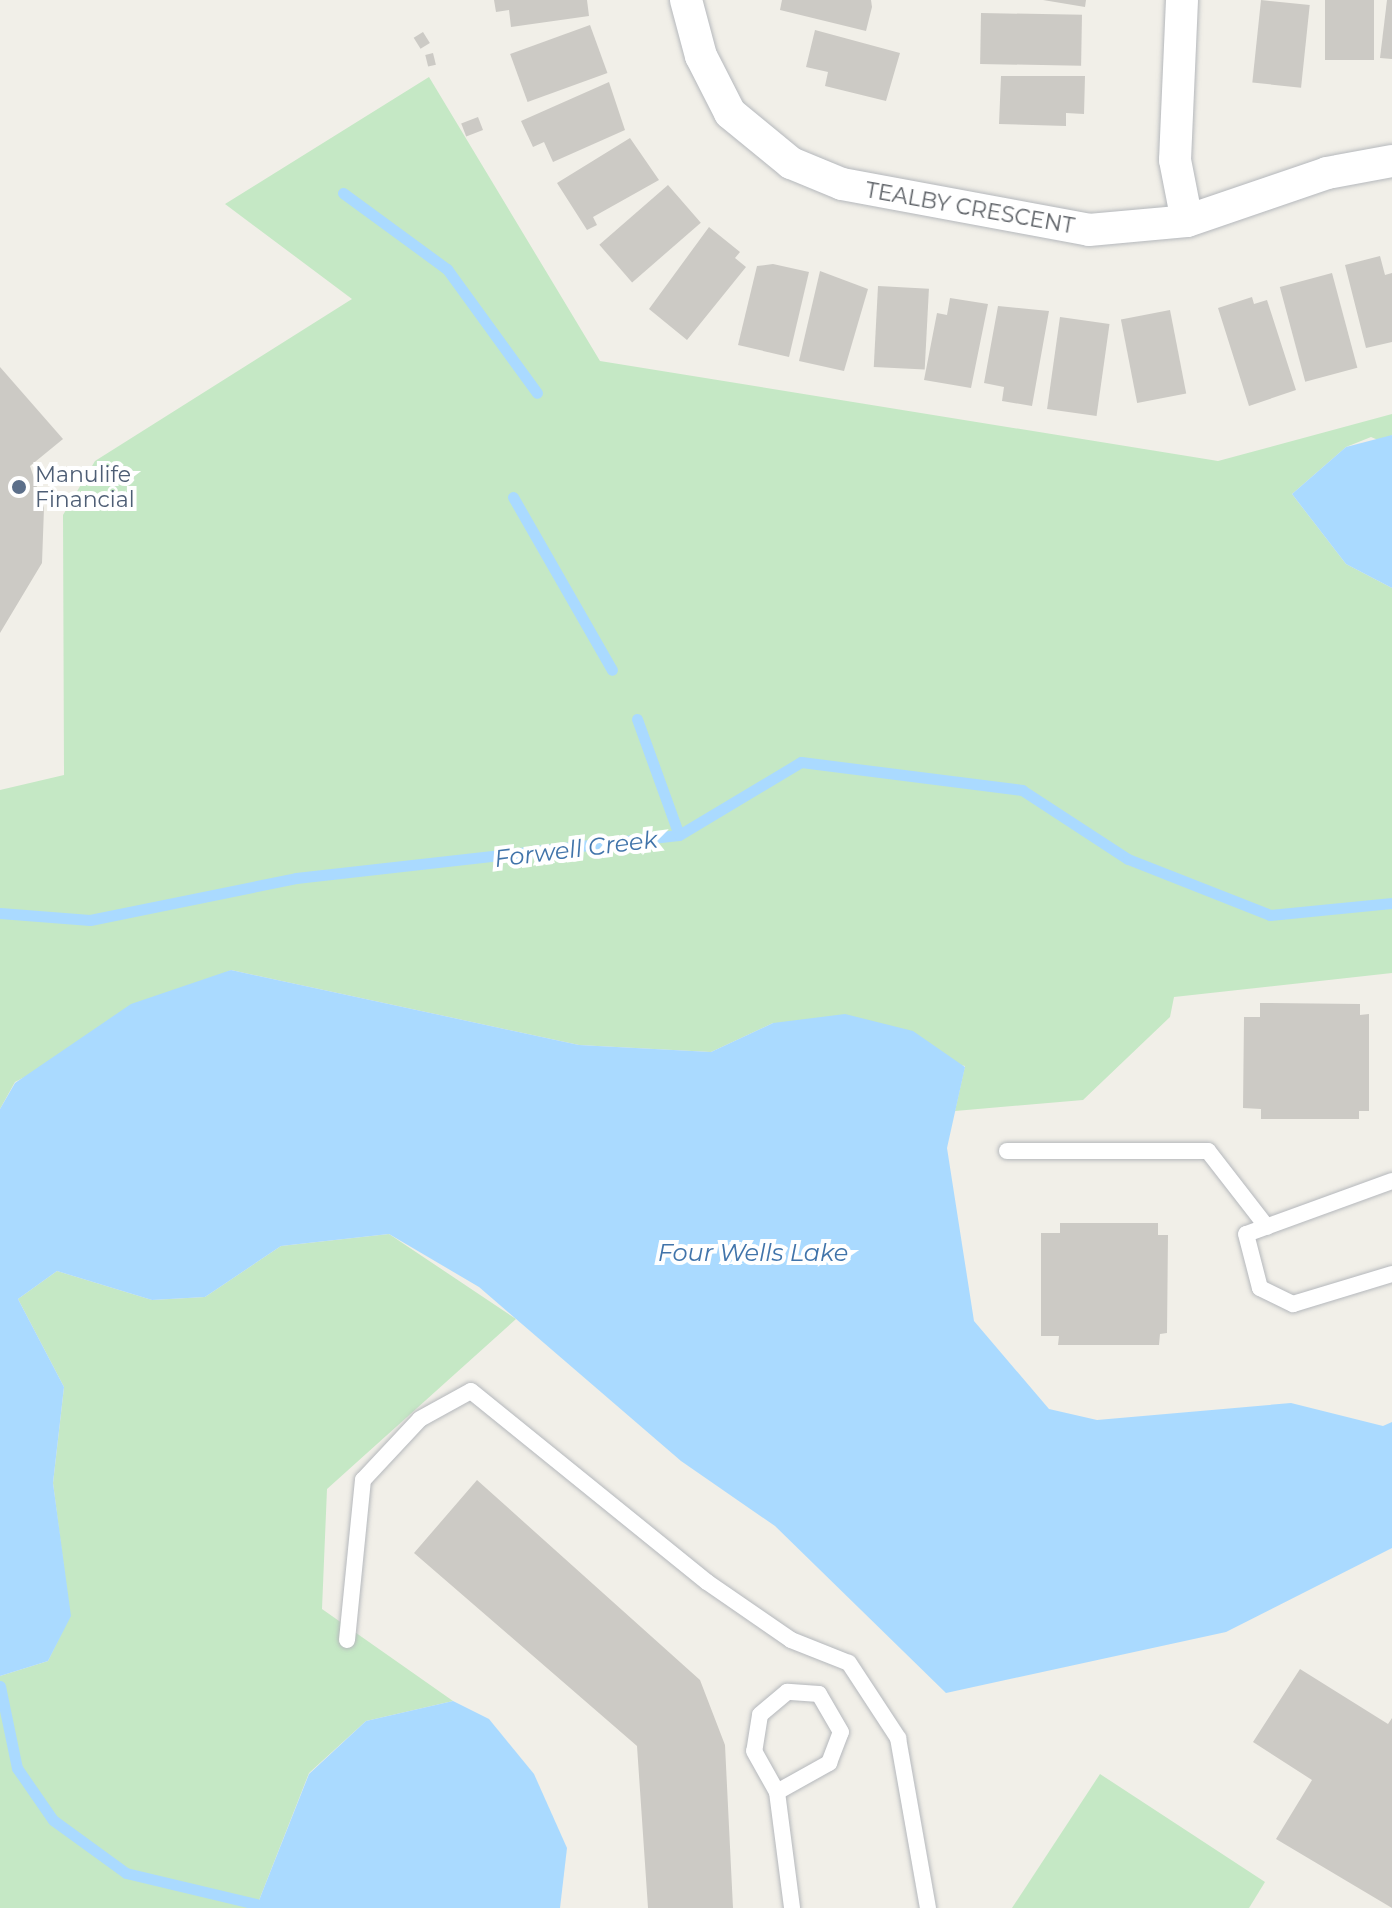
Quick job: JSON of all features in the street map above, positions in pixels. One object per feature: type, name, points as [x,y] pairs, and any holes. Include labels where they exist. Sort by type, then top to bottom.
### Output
[{"type":"street","name":"TEALBY CRESCENT","points":[[686,0],[701,56],[730,113],[791,163],[842,184],[1089,230],[1187,221],[1327,173],[1392,161]]},
{"type":"street","points":[[1182,0],[1175,160],[1187,221]]},
{"type":"lane","points":[[1007,1151],[1208,1151],[1267,1227]]},
{"type":"lane","points":[[1392,1181],[1246,1234],[1260,1288],[1293,1304],[1392,1274]]},
{"type":"lane","points":[[347,1640],[363,1480],[420,1419],[471,1391],[707,1582],[791,1640],[849,1663],[898,1738],[928,1908]]},
{"type":"lane","points":[[777,1792],[829,1763],[841,1732],[819,1694],[787,1692],[760,1715],[754,1751],[777,1792],[792,1908]]},
{"type":"green space","points":[[429,77],[600,361],[1218,461],[1392,414],[1392,435],[1383,442],[1371,437],[1346,447],[1292,494],[1346,564],[1392,588],[1392,973],[1174,997],[1170,1017],[1083,1100],[955,1111],[965,1066],[773,1023],[711,1052],[579,1045],[231,970],[15,1082],[0,1109],[0,790],[64,775],[63,515],[95,461],[352,299],[225,204]]},
{"type":"green space","points":[[389,1234],[516,1319],[327,1489],[322,1609],[453,1701],[366,1721],[309,1773],[256,1908],[0,1908],[0,1676],[48,1661],[70,1616],[53,1483],[64,1387],[18,1299],[57,1271],[152,1300],[205,1297],[281,1246]]},
{"type":"green space","points":[[1100,1774],[1265,1882],[1249,1908],[1012,1908]]},
{"type":"water","points":[[1392,435],[1392,588],[1346,564],[1292,494],[1346,447]]},
{"type":"water","name":"Four Wells Lake","points":[[231,970],[579,1045],[711,1052],[773,1023],[845,1014],[913,1031],[965,1067],[947,1148],[974,1321],[1049,1409],[1097,1420],[1291,1403],[1383,1426],[1392,1422],[1392,1548],[1226,1632],[946,1693],[775,1526],[681,1461],[479,1287],[389,1234],[281,1246],[205,1297],[152,1300],[57,1271],[18,1299],[64,1387],[53,1483],[71,1616],[48,1661],[0,1676],[0,1109],[15,1083],[131,1004]]},
{"type":"water","points":[[453,1701],[489,1719],[534,1774],[567,1848],[560,1908],[256,1908],[309,1774],[366,1721]]},
{"type":"building","points":[[494,0],[587,0],[589,16],[511,27],[509,10],[496,12]]},
{"type":"building","points":[[782,0],[871,0],[872,7],[866,31],[780,10]]},
{"type":"building","points":[[1043,0],[1086,0],[1085,7]]},
{"type":"building","points":[[1261,0],[1310,5],[1301,88],[1252,83]]},
{"type":"building","points":[[1325,0],[1374,0],[1374,60],[1325,60]]},
{"type":"building","points":[[1387,0],[1392,0],[1392,59],[1380,58]]},
{"type":"building","points":[[981,13],[1082,15],[1081,66],[980,64]]},
{"type":"building","points":[[590,25],[607,73],[528,102],[510,54]]},
{"type":"building","points":[[815,30],[900,53],[886,101],[825,86],[828,72],[806,67]]},
{"type":"building","points":[[423,32],[430,43],[421,49],[414,38]]},
{"type":"building","points":[[433,53],[436,65],[428,67],[425,55]]},
{"type":"building","points":[[1001,76],[1085,76],[1084,114],[1066,113],[1066,126],[999,124]]},
{"type":"building","points":[[609,82],[625,130],[553,162],[544,142],[533,147],[521,121]]},
{"type":"building","points":[[478,117],[483,130],[466,137],[461,123]]},
{"type":"building","points":[[630,138],[659,180],[593,217],[597,225],[587,230],[557,183]]},
{"type":"building","points":[[668,185],[701,223],[632,282],[599,245]]},
{"type":"building","points":[[709,227],[740,252],[735,258],[746,267],[687,340],[649,309]]},
{"type":"building","points":[[1380,256],[1385,275],[1392,273],[1392,342],[1366,348],[1345,265]]},
{"type":"building","points":[[773,264],[809,272],[789,357],[738,345],[757,266]]},
{"type":"building","points":[[820,271],[868,289],[844,371],[799,361]]},
{"type":"building","points":[[1332,273],[1357,368],[1305,382],[1280,287]]},
{"type":"building","points":[[878,286],[929,289],[925,370],[874,367]]},
{"type":"building","points":[[1252,297],[1254,304],[1267,300],[1296,390],[1249,406],[1218,308]]},
{"type":"building","points":[[950,298],[988,304],[971,388],[924,380],[937,313],[947,315]]},
{"type":"building","points":[[998,306],[1049,311],[1032,406],[1002,401],[1004,387],[984,383]]},
{"type":"building","points":[[1170,310],[1186,393],[1137,403],[1121,320]]},
{"type":"building","points":[[1060,317],[1110,324],[1097,416],[1047,409]]},
{"type":"building","name":"Manulife Financial","points":[[0,367],[63,439],[30,466],[44,508],[42,563],[0,633]]},
{"type":"building","points":[[1260,1003],[1360,1004],[1360,1015],[1369,1014],[1369,1111],[1359,1111],[1359,1119],[1261,1119],[1261,1109],[1243,1108],[1244,1017],[1260,1017]]},
{"type":"building","points":[[1060,1223],[1158,1223],[1158,1235],[1168,1235],[1167,1333],[1160,1334],[1159,1345],[1058,1345],[1059,1336],[1041,1336],[1041,1233],[1060,1233]]},
{"type":"building","points":[[477,1480],[700,1680],[725,1745],[733,1908],[648,1908],[637,1746],[414,1553]]},
{"type":"building","points":[[1300,1669],[1388,1724],[1392,1718],[1392,1908],[1276,1839],[1312,1780],[1253,1742]]},
{"type":"waterway","points":[[343,193],[447,269],[537,393]]},
{"type":"waterway","points":[[513,497],[612,670]]},
{"type":"waterway","points":[[637,719],[679,835]]},
{"type":"waterway","name":"Forwell Creek","points":[[0,913],[90,920],[296,878],[679,835],[801,762],[1022,790],[1128,859],[1270,915],[1392,903]]},
{"type":"waterway","points":[[0,1686],[17,1768],[53,1820],[126,1873],[256,1904]]},
{"type":"place","name":"Manulife Financial","points":[[19,487]]}]
